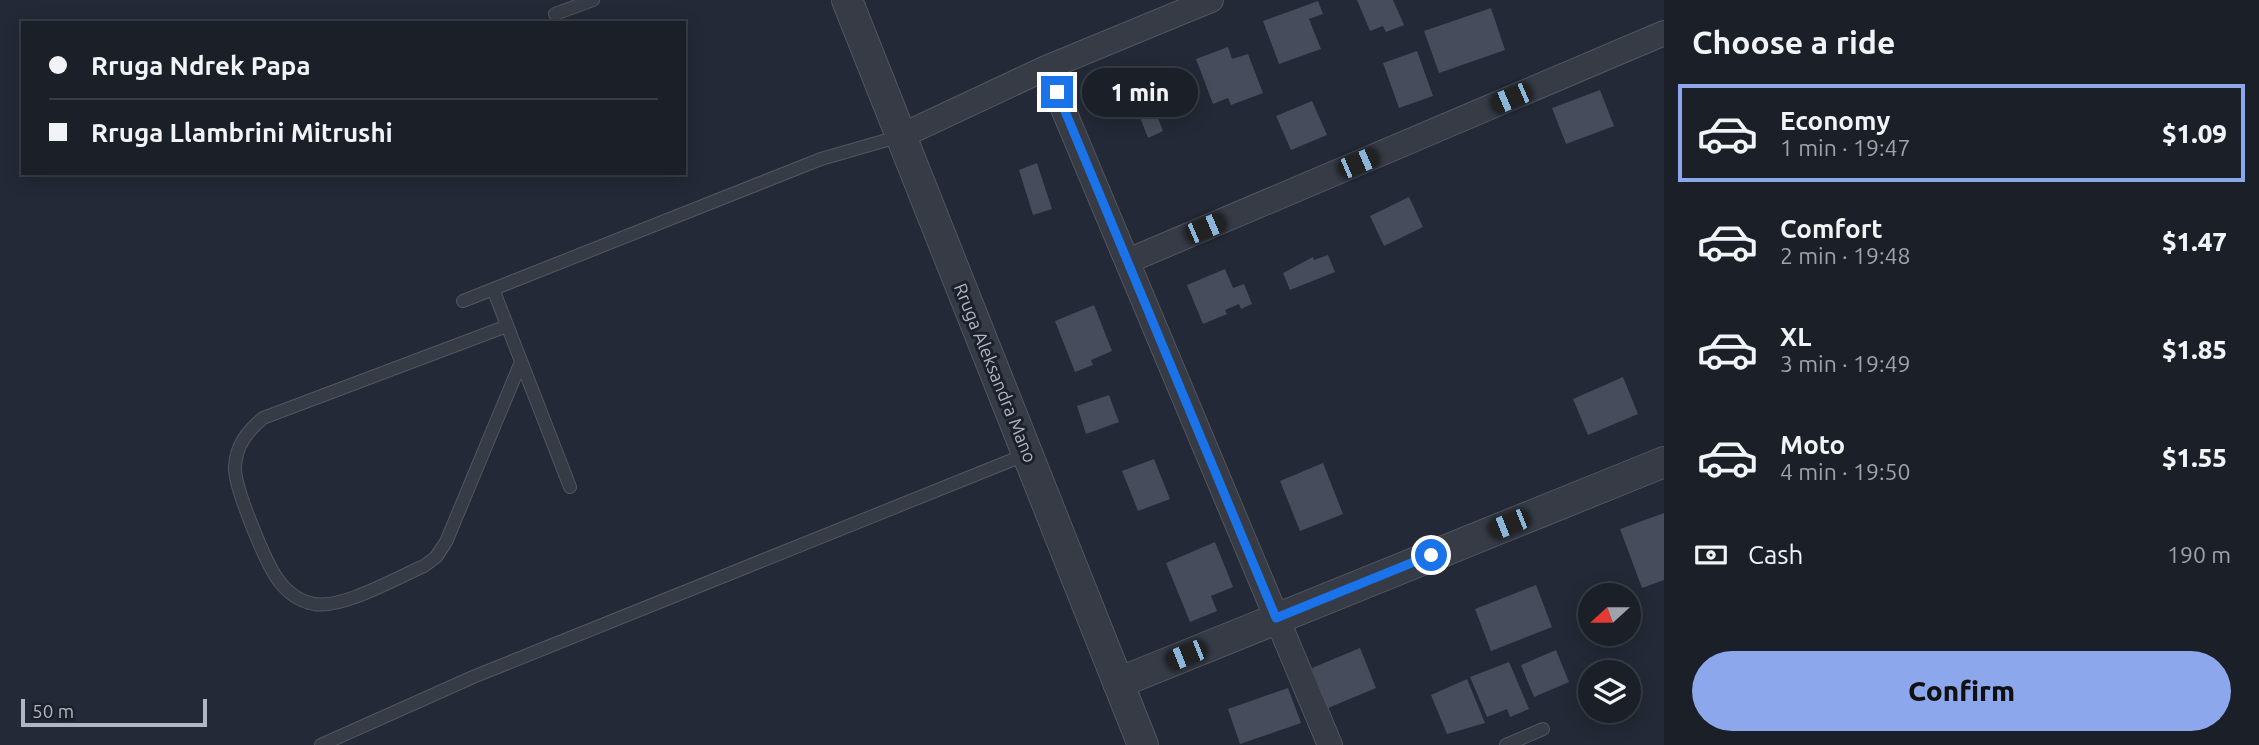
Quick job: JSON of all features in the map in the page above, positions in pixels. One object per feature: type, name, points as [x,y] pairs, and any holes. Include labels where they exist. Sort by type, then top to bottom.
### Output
[{"type":"street","name":"Rruga Aleksandra Mano","points":[[847,0],[1143,745]]},
{"type":"street","points":[[901,136],[1046,68],[1211,0]]},
{"type":"street","points":[[1128,261],[1664,33]]},
{"type":"street","points":[[1046,68],[1330,745]]},
{"type":"street","points":[[1118,683],[1664,462]]},
{"type":"lane","points":[[555,14],[593,0]]},
{"type":"lane","points":[[463,301],[821,159],[901,136]]},
{"type":"lane","points":[[493,289],[570,487]]},
{"type":"lane","points":[[507,326],[263,418],[247,432],[238,449],[234,470],[267,561],[280,583],[296,599],[316,604],[338,603],[424,566],[436,558],[446,542],[521,362]]},
{"type":"lane","points":[[321,745],[473,677],[1027,454]]},
{"type":"lane","points":[[1506,745],[1543,729]]},
{"type":"building","points":[[1357,0],[1393,0],[1404,25],[1386,32],[1383,26],[1370,31]]},
{"type":"building","points":[[1318,1],[1323,14],[1309,19],[1321,49],[1279,64],[1263,21]]},
{"type":"building","points":[[1491,8],[1505,50],[1439,73],[1424,31]]},
{"type":"building","points":[[1228,47],[1232,59],[1248,54],[1263,93],[1231,105],[1228,98],[1213,104],[1196,59]]},
{"type":"building","points":[[1417,51],[1433,96],[1399,108],[1383,63]]},
{"type":"building","points":[[1146,88],[1163,131],[1148,138],[1131,94]]},
{"type":"building","points":[[1600,90],[1614,126],[1566,144],[1552,108]]},
{"type":"building","points":[[1312,101],[1327,135],[1291,150],[1276,116]]},
{"type":"building","points":[[1037,163],[1052,209],[1033,215],[1019,170]]},
{"type":"building","points":[[1409,197],[1423,227],[1384,246],[1370,216]]},
{"type":"building","points":[[1328,255],[1335,272],[1290,290],[1283,273],[1313,257],[1314,260]]},
{"type":"building","points":[[1225,269],[1233,288],[1244,284],[1252,304],[1241,309],[1239,304],[1225,310],[1227,314],[1203,324],[1187,285]]},
{"type":"building","points":[[1094,305],[1112,351],[1091,360],[1093,365],[1075,372],[1055,321]]},
{"type":"building","points":[[1623,377],[1638,414],[1588,435],[1573,399]]},
{"type":"building","points":[[1109,395],[1119,422],[1086,434],[1077,406]]},
{"type":"building","points":[[1154,459],[1170,499],[1138,511],[1122,471]]},
{"type":"building","points":[[1323,463],[1343,514],[1300,531],[1280,481]]},
{"type":"building","points":[[1664,513],[1664,580],[1642,588],[1620,529]]},
{"type":"building","points":[[1215,542],[1233,587],[1211,596],[1217,611],[1190,622],[1166,563]]},
{"type":"building","points":[[1536,585],[1552,627],[1491,651],[1475,609]]},
{"type":"building","points":[[1360,648],[1376,688],[1328,708],[1312,668]]},
{"type":"building","points":[[1556,650],[1569,682],[1534,697],[1521,665]]},
{"type":"building","points":[[1509,662],[1529,709],[1510,717],[1507,709],[1487,717],[1470,677]]},
{"type":"building","points":[[1467,679],[1485,723],[1447,734],[1431,695]]},
{"type":"building","points":[[1288,688],[1301,723],[1240,744],[1228,709]]},
{"type":"route","points":[[1057,92],[1276,618],[1431,555]]}]
